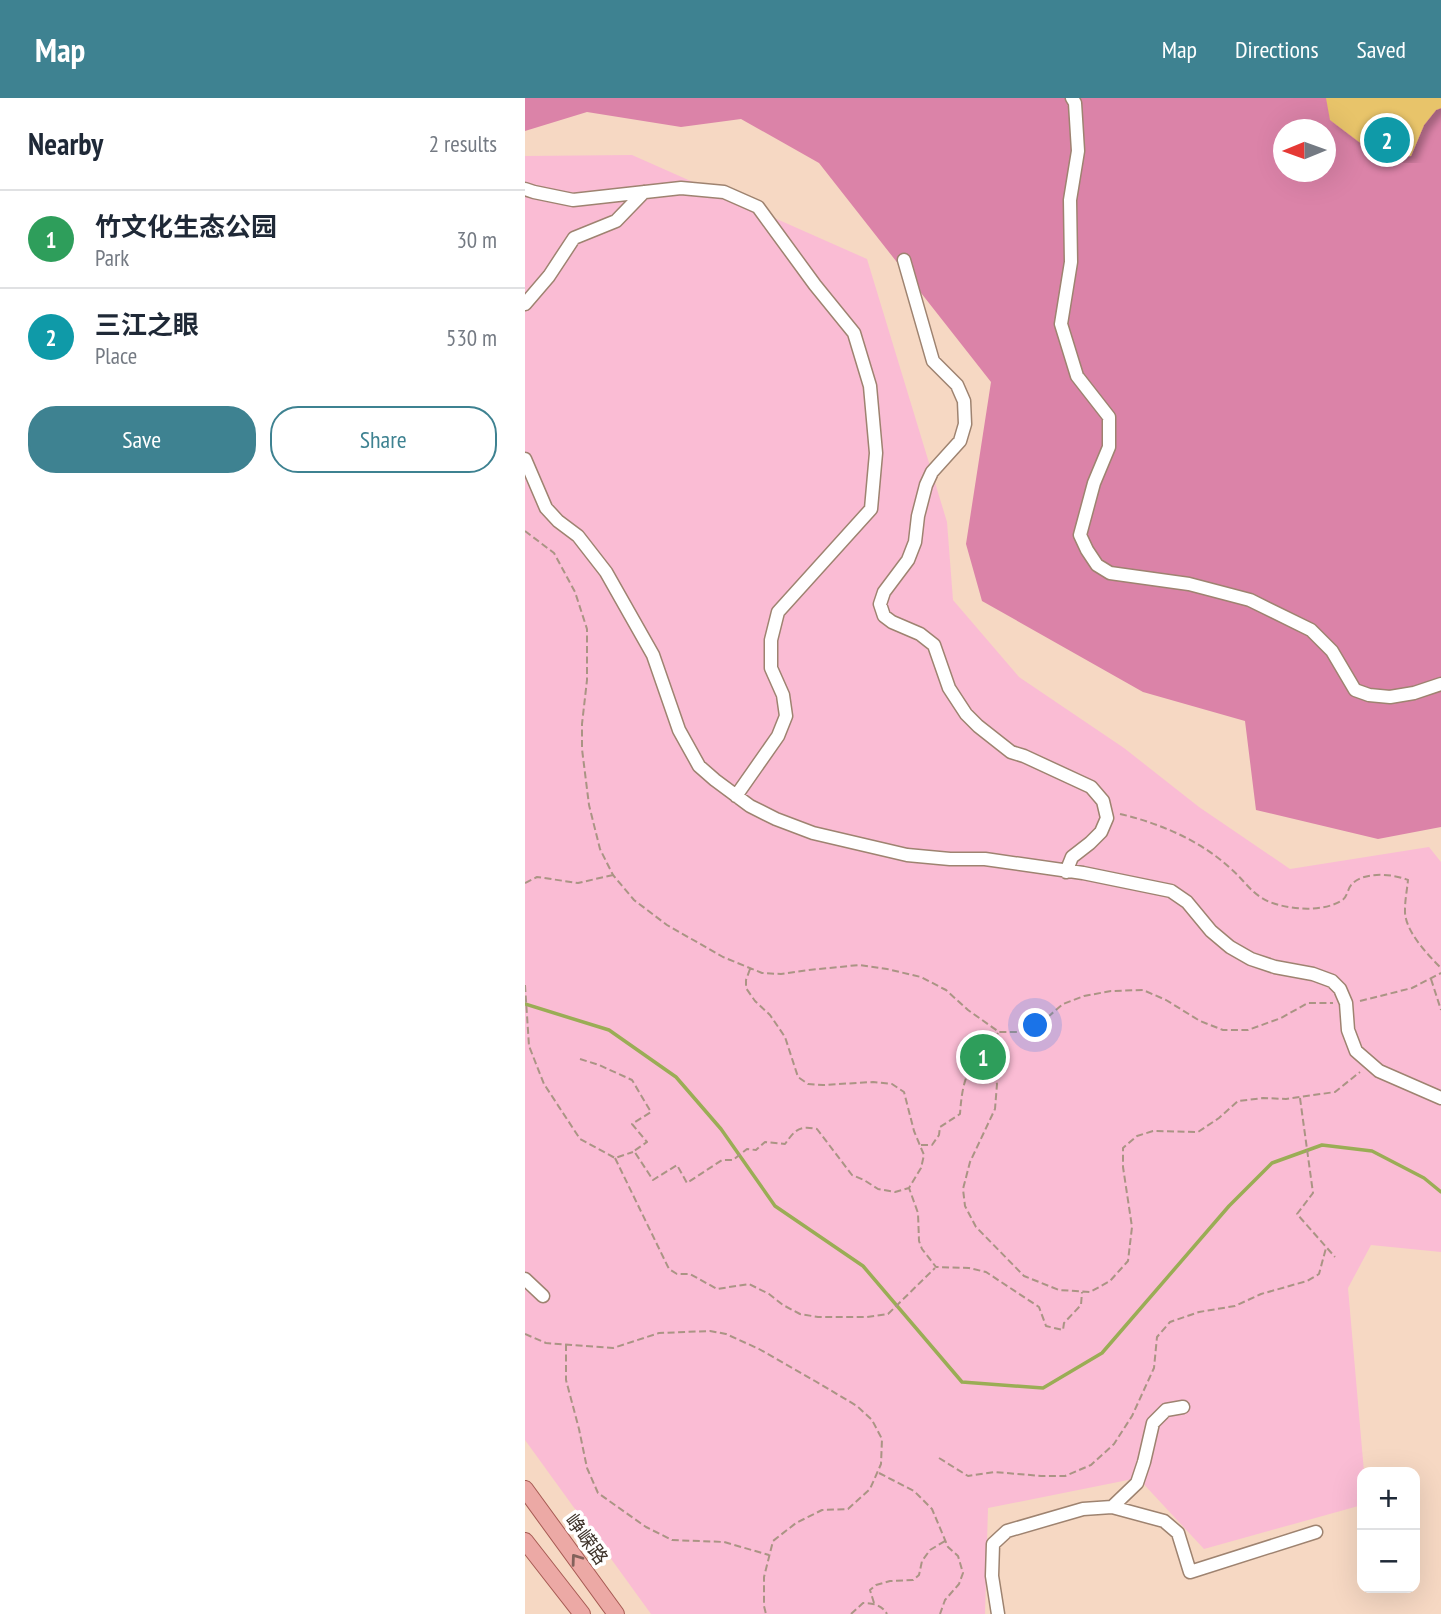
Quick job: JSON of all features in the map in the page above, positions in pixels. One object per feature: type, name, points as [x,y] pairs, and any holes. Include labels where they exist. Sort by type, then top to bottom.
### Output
[{"type":"main road","name":"峥嵘路","points":[[525,1489],[616,1614]]},
{"type":"main road","points":[[525,1541],[582,1614]]},
{"type":"street","points":[[1072,98],[1075,103],[1078,150],[1070,200],[1071,262],[1061,324],[1077,376],[1109,417],[1109,447],[1094,483],[1080,535],[1087,550],[1097,565],[1110,573],[1189,584],[1249,600],[1311,630],[1332,651],[1355,690],[1362,693],[1390,696],[1414,694],[1441,684]]},
{"type":"street","points":[[525,189],[573,200],[681,188],[724,192],[758,208],[854,333],[870,386],[876,453],[870,509],[778,612],[771,640],[771,668],[783,695],[786,716],[778,736],[736,796]]},
{"type":"street","points":[[525,304],[549,276],[574,238],[616,221],[644,192]]},
{"type":"street","points":[[904,260],[933,361],[957,385],[964,401],[965,424],[960,441],[932,472],[926,485],[915,542],[908,560],[884,592],[880,604],[884,616],[920,634],[934,645],[949,688],[966,714],[978,726],[1011,751],[1091,787],[1103,801],[1107,818],[1101,832],[1072,857],[1066,872]]},
{"type":"street","points":[[525,459],[546,508],[558,521],[579,536],[606,572],[653,655],[679,730],[698,766],[736,796],[776,819],[813,833],[907,856],[985,859],[1083,873],[1171,891],[1187,902],[1211,931],[1230,947],[1251,959],[1275,968],[1313,974],[1332,981],[1340,989],[1346,1003],[1348,1030],[1356,1051],[1379,1071],[1441,1098]]},
{"type":"street","points":[[525,1279],[543,1296]]},
{"type":"street","points":[[1112,1507],[1137,1483],[1153,1423],[1165,1410],[1183,1408]]},
{"type":"street","points":[[998,1614],[992,1576],[993,1544],[1007,1531],[1083,1509],[1112,1507],[1164,1521],[1178,1533],[1190,1572],[1316,1532]]},
{"type":"path","points":[[525,531],[554,553],[575,592],[587,629],[587,680],[582,750],[589,805],[600,849],[613,875],[634,900],[667,925],[723,957],[762,973],[781,974],[859,965],[921,977],[946,990],[999,1032],[1019,1032],[1042,1022],[1063,1004],[1084,996],[1111,991],[1143,990],[1166,1000],[1200,1021],[1223,1030],[1248,1030],[1280,1018],[1308,1003],[1346,1003],[1412,988],[1441,973]]},
{"type":"path","points":[[1105,810],[1178,834],[1230,867],[1257,896],[1279,905],[1327,908],[1345,899],[1352,884],[1365,877],[1385,875],[1408,880],[1405,912],[1410,931],[1441,968]]},
{"type":"path","points":[[525,883],[537,877],[578,883],[613,875]]},
{"type":"path","points":[[634,1152],[653,1180],[677,1165],[687,1183],[722,1160],[733,1160],[746,1150],[756,1150],[765,1142],[785,1143],[794,1132],[806,1126],[817,1129],[852,1175],[878,1189],[895,1192],[909,1188],[925,1155],[914,1131],[904,1092],[892,1084],[809,1084],[799,1077],[785,1037],[746,988],[745,980],[751,969]]},
{"type":"path","points":[[1430,978],[1441,1010]]},
{"type":"path","points":[[525,985],[529,1046],[544,1084],[580,1139],[615,1158],[669,1269],[677,1274],[690,1274],[717,1289],[749,1284],[800,1314],[867,1317],[888,1314],[936,1267],[968,1268],[986,1272],[1039,1307],[1046,1326],[1063,1330],[1065,1323],[1081,1305],[1083,1291]]},
{"type":"path","points":[[999,1032],[990,1046],[997,1084],[995,1109],[971,1162],[963,1189],[965,1206],[976,1227],[1024,1276],[1059,1290],[1090,1292],[1110,1281],[1128,1261],[1132,1227],[1123,1167],[1123,1148],[1137,1136],[1153,1131],[1198,1132],[1238,1101],[1286,1099],[1335,1092],[1371,1065]]},
{"type":"path","points":[[580,1059],[632,1080],[651,1112],[632,1125],[647,1142],[634,1152],[615,1158]]},
{"type":"path","points":[[920,1145],[932,1145],[939,1135],[940,1127],[960,1114],[967,1078],[973,1066],[981,1061],[991,1060]]},
{"type":"path","points":[[1300,1097],[1313,1192],[1297,1214],[1335,1257]]},
{"type":"path","points":[[909,1188],[918,1213],[919,1241],[936,1267]]},
{"type":"path","points":[[939,1458],[968,1476],[995,1472],[1065,1476],[1091,1465],[1114,1444],[1132,1416],[1154,1368],[1157,1338],[1170,1322],[1199,1311],[1235,1306],[1261,1294],[1307,1281],[1319,1274],[1326,1248]]},
{"type":"path","points":[[525,1334],[547,1343],[613,1348],[659,1333],[710,1331],[726,1334],[759,1349],[815,1381],[857,1406],[872,1420],[882,1439],[881,1464],[870,1489],[848,1508],[822,1510],[796,1523],[773,1541],[764,1577],[766,1614]]},
{"type":"path","points":[[566,1344],[566,1380],[587,1468],[598,1493],[646,1527],[672,1540],[724,1542],[770,1556]]},
{"type":"path","points":[[877,1472],[914,1491],[932,1509],[948,1547],[958,1556],[963,1573],[940,1614]]},
{"type":"path","points":[[874,1603],[870,1590],[890,1581],[913,1580],[919,1575],[922,1561],[930,1550],[945,1541]]},
{"type":"path","points":[[851,1614],[863,1603],[874,1603],[887,1614]]},
{"type":"shaded area","points":[[525,98],[1441,98],[1441,827],[1378,839],[1256,810],[1245,721],[1143,692],[982,601],[966,544],[991,382],[819,163],[741,119],[681,127],[587,112],[525,131]]},
{"type":"shaded area","points":[[632,155],[867,259],[947,522],[953,600],[1019,677],[1124,748],[1199,807],[1290,869],[1429,847],[1441,862],[1441,1252],[1371,1245],[1348,1288],[1364,1467],[1357,1467],[1357,1506],[1204,1549],[1138,1478],[988,1508],[985,1614],[651,1614],[525,1440],[525,156]]},
{"type":"building","points":[[1326,98],[1441,98],[1441,108],[1436,110],[1424,125],[1411,156],[1379,157],[1336,125],[1336,119],[1330,119]]},
{"type":"waterway","points":[[525,1004],[609,1030],[676,1077],[721,1129],[775,1206],[863,1266],[962,1382],[1043,1388],[1102,1353],[1229,1206],[1272,1163],[1322,1145],[1372,1151],[1424,1178],[1441,1192]]},
{"type":"place","name":"三江之眼","points":[[1387,140]]},
{"type":"place","name":"竹文化生态公园","points":[[983,1057]]}]
